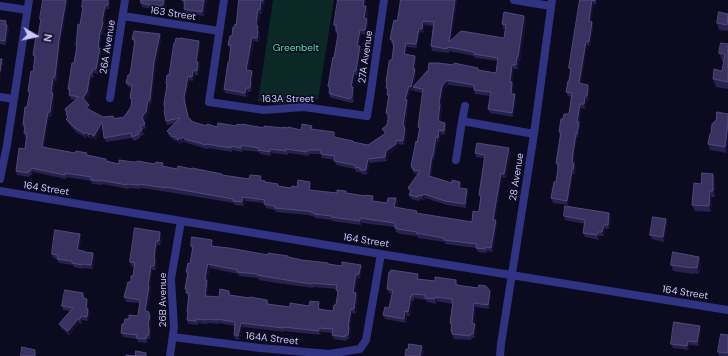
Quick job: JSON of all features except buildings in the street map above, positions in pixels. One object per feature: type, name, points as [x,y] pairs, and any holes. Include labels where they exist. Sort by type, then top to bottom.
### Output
[{"type":"street","points":[[0,179],[7,145],[29,0]]},
{"type":"street","name":"26A Avenue","points":[[110,98],[125,0]]},
{"type":"street","points":[[219,31],[224,0]]},
{"type":"street","name":"27A Avenue","points":[[366,116],[384,0]]},
{"type":"street","points":[[514,0],[551,3]]},
{"type":"street","name":"28 Avenue","points":[[500,356],[534,134],[551,3]]},
{"type":"street","points":[[0,6],[27,10]]},
{"type":"street","name":"163 Street","points":[[123,16],[219,31]]},
{"type":"street","name":"163A Street","points":[[219,31],[209,102],[264,110],[304,107],[366,116]]},
{"type":"street","points":[[0,97],[14,99]]},
{"type":"street","points":[[456,160],[465,106]]},
{"type":"street","points":[[462,120],[534,134]]},
{"type":"street","name":"164 Street","points":[[0,191],[728,310]]},
{"type":"street","name":"26B Avenue","points":[[170,356],[174,327],[171,279],[181,221]]},
{"type":"street","name":"164A Street","points":[[173,337],[260,348],[329,354],[360,348],[366,340],[381,254]]},
{"type":"green space","name":"Greenbelt","points":[[273,0],[334,0],[318,100],[300,97],[279,104],[258,101]]}]
